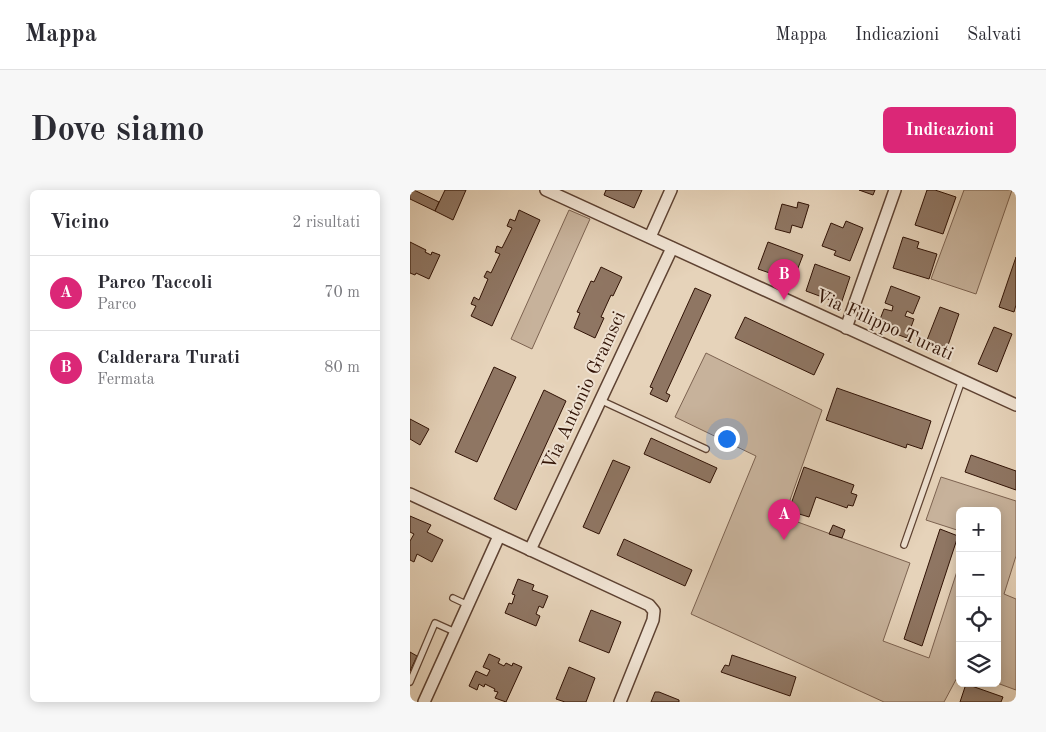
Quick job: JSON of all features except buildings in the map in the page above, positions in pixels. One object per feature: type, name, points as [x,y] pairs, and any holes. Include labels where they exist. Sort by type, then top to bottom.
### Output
[{"type":"street","name":"Via Filippo Turati","points":[[546,190],[1016,405]]},
{"type":"street","points":[[650,237],[671,190]]},
{"type":"street","points":[[846,328],[895,190]]},
{"type":"street","name":"Via Antonio Gramsci","points":[[530,550],[672,248]]},
{"type":"street","points":[[410,494],[649,605],[654,610],[653,620],[620,702]]},
{"type":"street","points":[[424,702],[499,536]]},
{"type":"lane","points":[[904,545],[962,380]]},
{"type":"lane","points":[[600,400],[706,449]]},
{"type":"lane","points":[[453,598],[468,605]]},
{"type":"lane","points":[[410,682],[435,623],[455,632]]},
{"type":"shaded area","points":[[964,190],[1012,190],[976,294],[931,279]]},
{"type":"shaded area","points":[[569,210],[590,219],[532,349],[511,339]]},
{"type":"shaded area","points":[[706,353],[822,410],[784,517],[910,563],[883,641],[929,658],[956,574],[956,680],[944,702],[884,702],[691,614],[756,456],[675,417]]},
{"type":"shaded area","points":[[941,477],[1016,501],[1016,556],[1004,594],[1016,599],[1016,690],[1001,684],[1001,507],[956,507],[956,530],[926,520]]},
{"type":"place","name":"Calderara Turati","points":[[784,300]]},
{"type":"place","name":"Parco Taccoli","points":[[784,540]]}]
